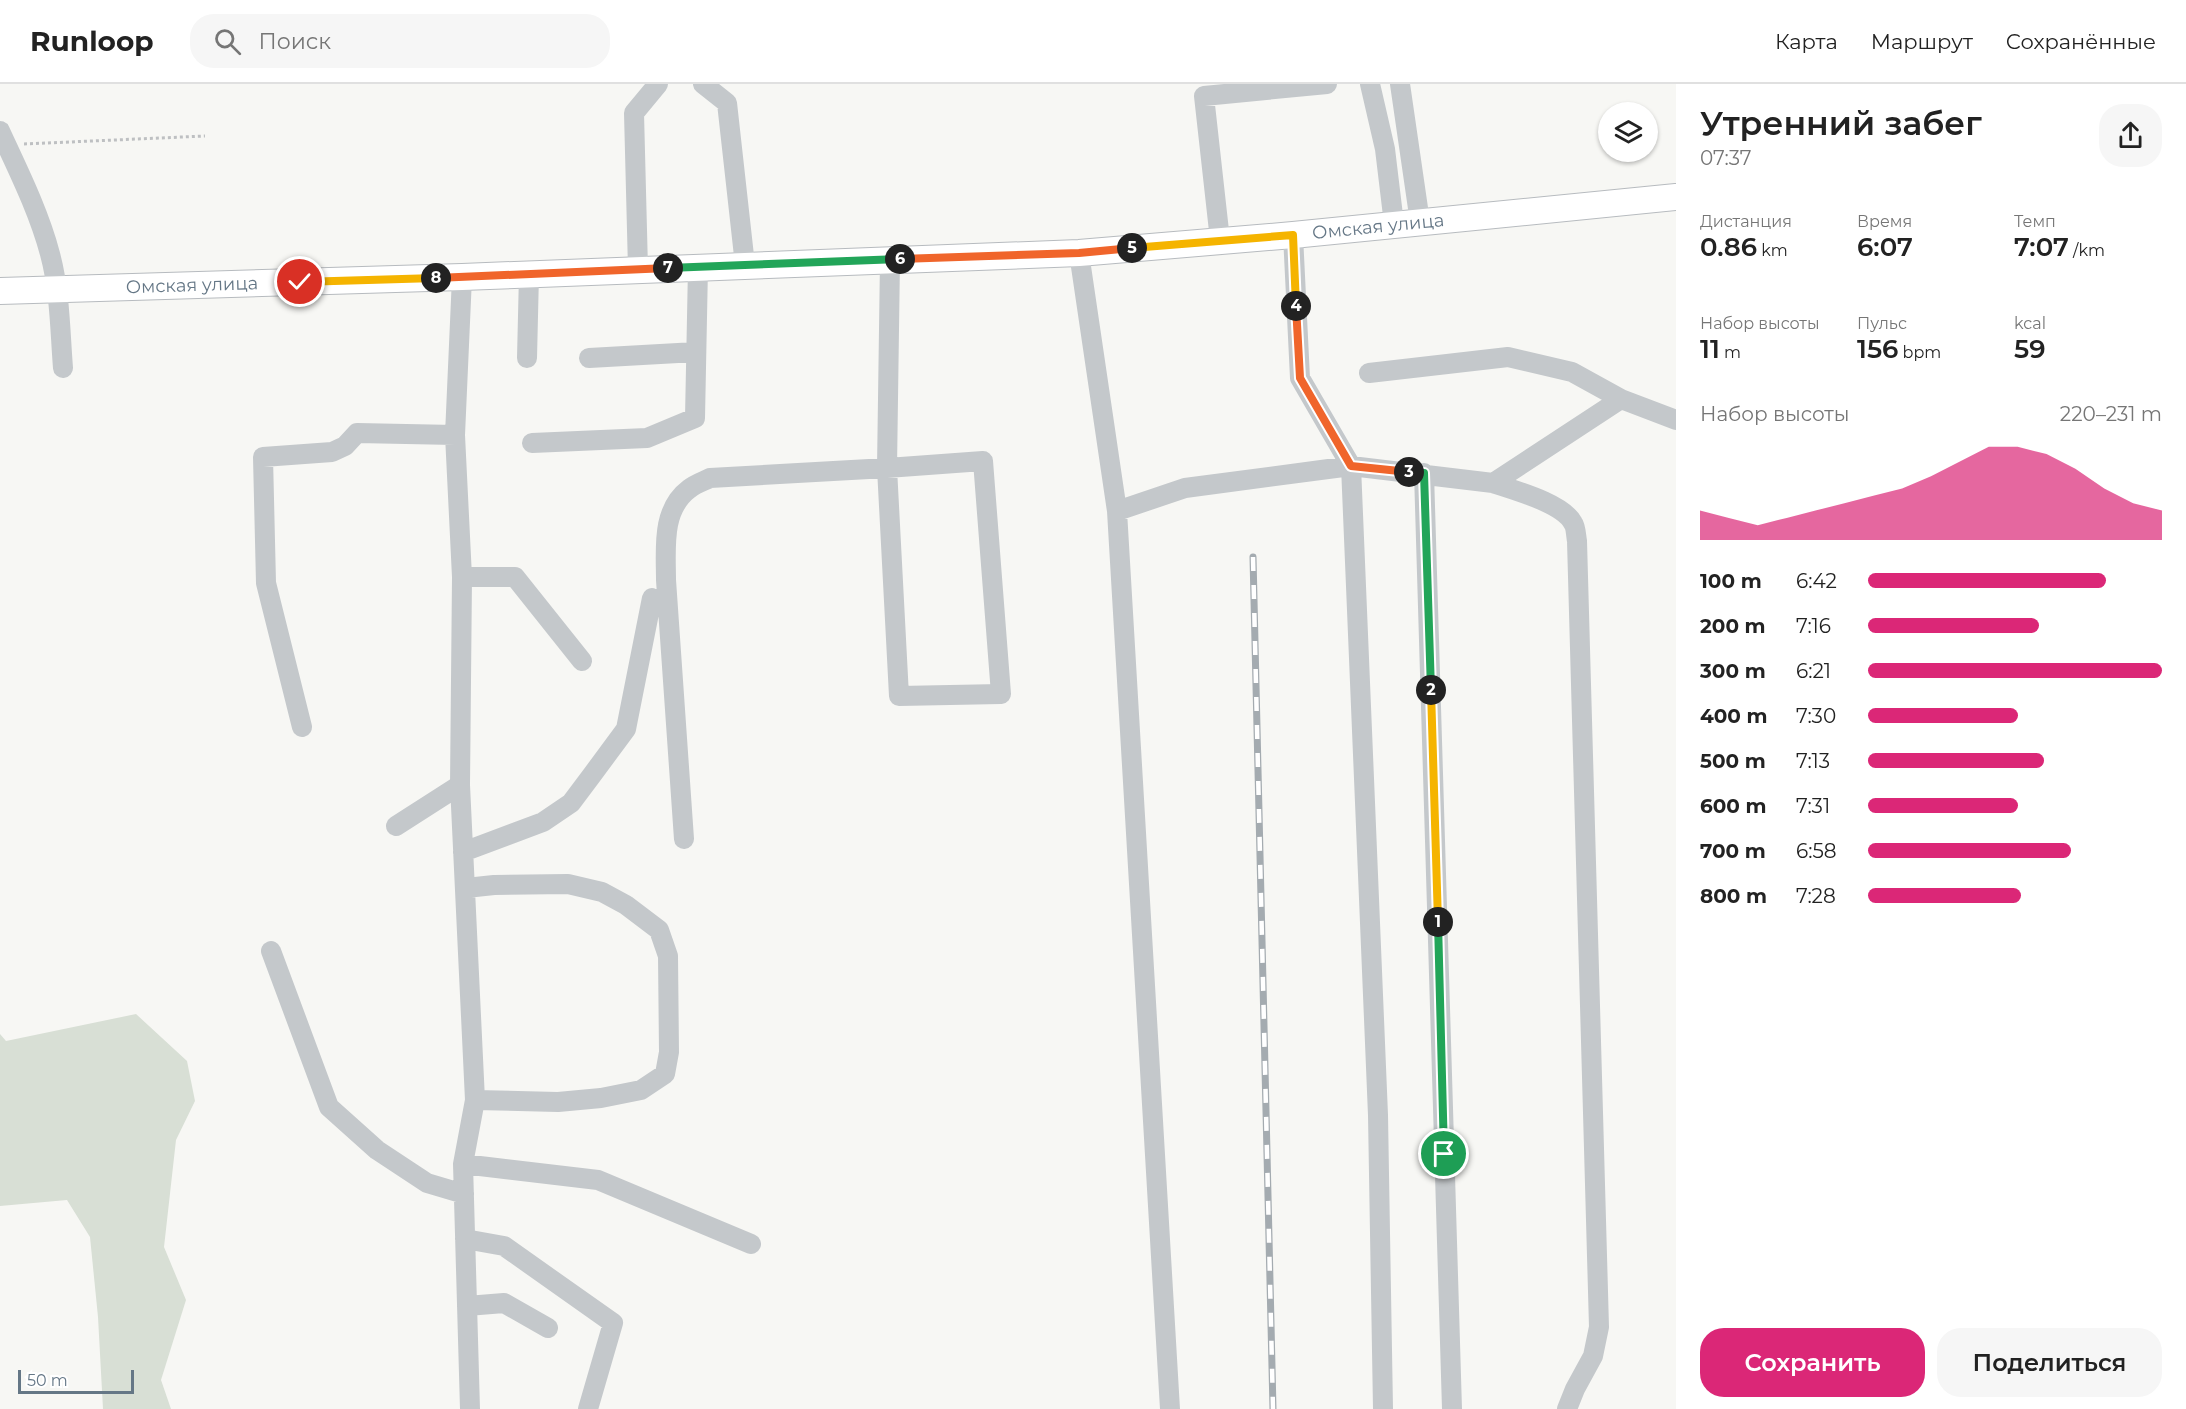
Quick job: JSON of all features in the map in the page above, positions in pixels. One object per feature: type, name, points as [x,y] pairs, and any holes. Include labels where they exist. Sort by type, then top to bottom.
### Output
[{"type":"main road","name":"Омская улица","points":[[0,291],[462,277],[1079,253],[1293,235],[1676,197]]},
{"type":"street","points":[[638,269],[634,113],[658,84]]},
{"type":"street","points":[[704,84],[727,103],[745,265]]},
{"type":"street","points":[[1220,240],[1204,96],[1327,84]]},
{"type":"street","points":[[1370,84],[1385,149],[1394,224]]},
{"type":"street","points":[[1400,84],[1420,222]]},
{"type":"street","points":[[3,138],[47,245],[57,289],[63,368]]},
{"type":"street","points":[[1293,235],[1300,378],[1351,466],[1378,1115],[1383,1409]]},
{"type":"street","points":[[1079,253],[1118,511],[1170,1409]]},
{"type":"street","points":[[684,839],[666,580],[666,541],[669,520],[676,505],[689,489],[710,478],[887,468],[983,461],[1001,694],[899,696],[887,468],[890,260]]},
{"type":"street","points":[[532,442],[647,438],[695,418],[698,267]]},
{"type":"street","points":[[527,358],[529,274]]},
{"type":"street","points":[[462,277],[455,435],[462,577],[460,785],[475,1100],[463,1164],[470,1409]]},
{"type":"street","points":[[589,358],[696,352]]},
{"type":"street","points":[[1369,373],[1508,357],[1572,372],[1621,399],[1676,420]]},
{"type":"street","points":[[1492,483],[1621,399]]},
{"type":"street","points":[[302,727],[266,583],[263,457],[332,452],[345,446],[357,433],[455,435]]},
{"type":"street","points":[[1118,511],[1185,488],[1351,466],[1492,483],[1528,494],[1563,512],[1574,523],[1577,541],[1599,1327],[1593,1356],[1567,1409]]},
{"type":"street","points":[[1424,473],[1452,1409]]},
{"type":"street","points":[[462,577],[516,577],[582,661]]},
{"type":"street","points":[[463,852],[543,822],[571,804],[626,729],[652,598]]},
{"type":"street","points":[[396,826],[460,785]]},
{"type":"street","points":[[466,888],[494,885],[568,884],[602,892],[626,905],[659,930],[668,956],[669,1052],[665,1074],[641,1090],[601,1098],[558,1101],[475,1100]]},
{"type":"street","points":[[271,951],[330,1107],[377,1150],[427,1183],[464,1194]]},
{"type":"street","points":[[463,1164],[598,1180],[752,1244]]},
{"type":"street","points":[[465,1239],[504,1246],[613,1323],[588,1409]]},
{"type":"street","points":[[467,1306],[504,1303],[548,1328]]},
{"type":"path","points":[[3,138],[205,136]]},
{"type":"shaded area","points":[[136,1014],[187,1061],[195,1101],[176,1140],[164,1247],[186,1300],[161,1380],[171,1409],[103,1409],[98,1317],[90,1237],[67,1200],[0,1206],[0,1034],[6,1041]]},
{"type":"railway","points":[[1253,557],[1273,1409]]},
{"type":"route","points":[[300,282],[1079,253],[1293,235],[1300,378],[1351,466],[1424,473],[1444,1154]]}]
